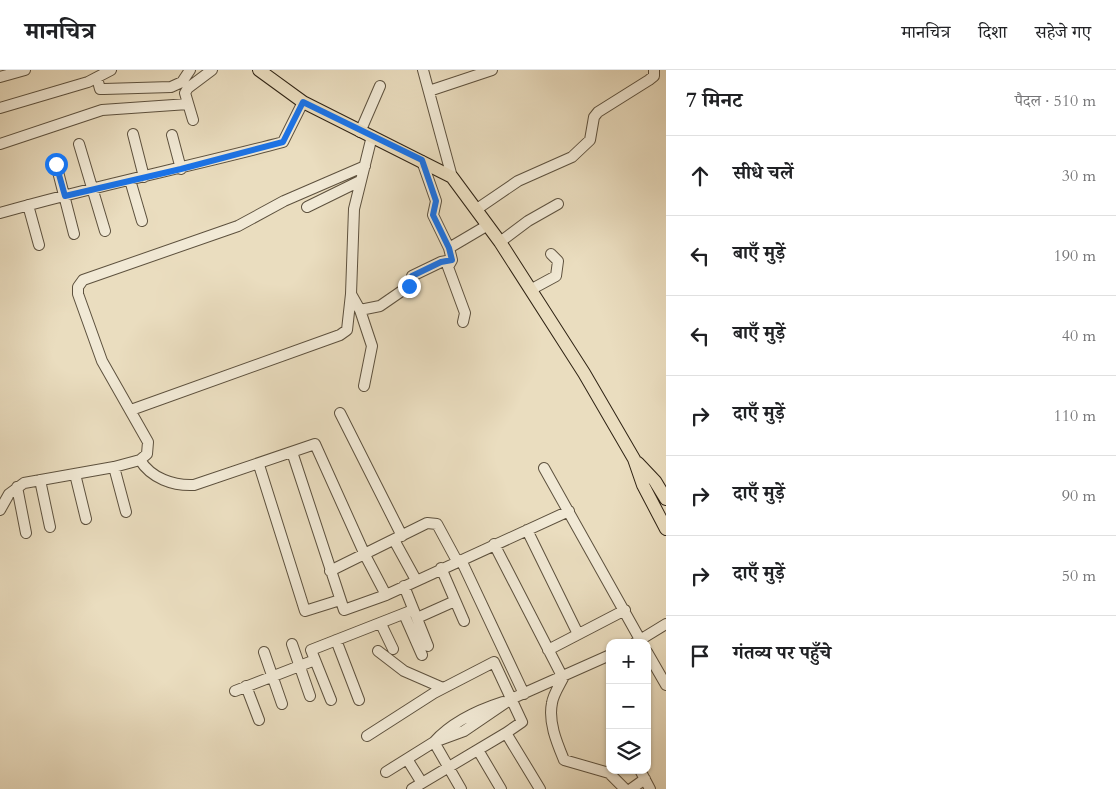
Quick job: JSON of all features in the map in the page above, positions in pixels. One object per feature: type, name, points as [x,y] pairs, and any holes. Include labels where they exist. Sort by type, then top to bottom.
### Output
[{"type":"main road","points":[[259,70],[303,102],[422,160],[452,177],[532,289],[612,419],[634,459],[643,485],[666,529]]},
{"type":"main road","points":[[634,459],[655,481],[666,499]]},
{"type":"street","points":[[0,77],[25,70]]},
{"type":"street","points":[[0,108],[97,78],[111,70]]},
{"type":"street","points":[[97,78],[100,89],[172,87],[182,82],[190,70]]},
{"type":"street","points":[[193,120],[185,93],[188,88],[212,70]]},
{"type":"street","points":[[423,70],[452,177]]},
{"type":"street","points":[[429,91],[492,70]]},
{"type":"street","points":[[477,210],[518,181],[572,157],[590,140],[594,117],[598,112],[649,80],[654,76],[654,70]]},
{"type":"street","points":[[131,410],[340,335],[347,330],[351,294],[354,209],[364,166],[366,134],[380,86]]},
{"type":"street","points":[[0,213],[91,188],[181,169],[283,142],[303,102]]},
{"type":"street","points":[[0,144],[102,110],[188,104]]},
{"type":"street","points":[[133,134],[144,177]]},
{"type":"street","points":[[172,135],[181,169]]},
{"type":"street","points":[[79,144],[105,231]]},
{"type":"street","points":[[422,160],[436,201],[433,215],[449,248],[452,260],[448,267],[465,313],[463,322]]},
{"type":"street","points":[[56,164],[74,234]]},
{"type":"street","points":[[0,510],[9,494],[16,487],[40,480],[114,467],[140,460],[147,454],[148,442],[99,353],[78,294],[78,287],[83,280],[238,226],[284,201],[364,166]]},
{"type":"street","points":[[130,180],[142,221]]},
{"type":"street","points":[[307,207],[360,181]]},
{"type":"street","points":[[500,242],[528,220],[558,204]]},
{"type":"street","points":[[28,205],[40,245]]},
{"type":"street","points":[[449,248],[488,225]]},
{"type":"street","points":[[532,289],[556,276],[558,261],[551,254]]},
{"type":"street","points":[[360,310],[380,306],[409,286],[412,276],[441,262],[452,260]]},
{"type":"street","points":[[351,294],[360,310],[372,346],[364,386]]},
{"type":"street","points":[[340,413],[416,580]]},
{"type":"street","points":[[140,460],[151,474],[184,485],[205,482],[259,465],[315,444],[365,555],[386,595]]},
{"type":"street","points":[[292,452],[344,610],[386,595],[441,568],[569,511]]},
{"type":"street","points":[[259,465],[305,611],[340,600]]},
{"type":"street","points":[[114,467],[126,512]]},
{"type":"street","points":[[544,468],[625,610],[638,639]]},
{"type":"street","points":[[75,474],[86,519]]},
{"type":"street","points":[[40,480],[50,527]]},
{"type":"street","points":[[16,487],[26,533]]},
{"type":"street","points":[[330,571],[427,523],[437,524],[459,560],[524,694]]},
{"type":"street","points":[[527,530],[578,634]]},
{"type":"street","points":[[494,544],[563,678]]},
{"type":"street","points":[[441,568],[464,621]]},
{"type":"street","points":[[404,586],[422,655]]},
{"type":"street","points":[[330,700],[311,650],[381,624],[455,601]]},
{"type":"street","points":[[548,650],[625,610]]},
{"type":"street","points":[[411,614],[428,646]]},
{"type":"street","points":[[381,624],[393,649]]},
{"type":"street","points":[[644,639],[666,624]]},
{"type":"street","points":[[336,640],[359,700]]},
{"type":"street","points":[[292,644],[310,696]]},
{"type":"street","points":[[378,651],[404,671],[443,688]]},
{"type":"street","points":[[264,652],[282,704]]},
{"type":"street","points":[[386,772],[434,742],[444,731],[470,716],[488,707],[563,678],[606,657]]},
{"type":"street","points":[[651,659],[666,685]]},
{"type":"street","points":[[235,691],[315,660]]},
{"type":"street","points":[[367,736],[443,688],[494,662],[522,722],[417,787],[407,759]]},
{"type":"street","points":[[563,678],[552,703],[552,722],[556,740],[564,760],[609,773],[625,789]]},
{"type":"street","points":[[246,686],[259,720]]},
{"type":"street","points":[[506,733],[540,789]]},
{"type":"street","points":[[434,742],[460,789]]},
{"type":"street","points":[[478,750],[501,789]]},
{"type":"street","points":[[631,789],[642,775],[650,789]]},
{"type":"route","points":[[56,164],[65,196],[91,188],[181,169],[283,142],[303,102],[360,132],[422,160],[436,201],[433,215],[452,255],[452,260],[441,262],[417,272],[412,276],[409,286]]}]
